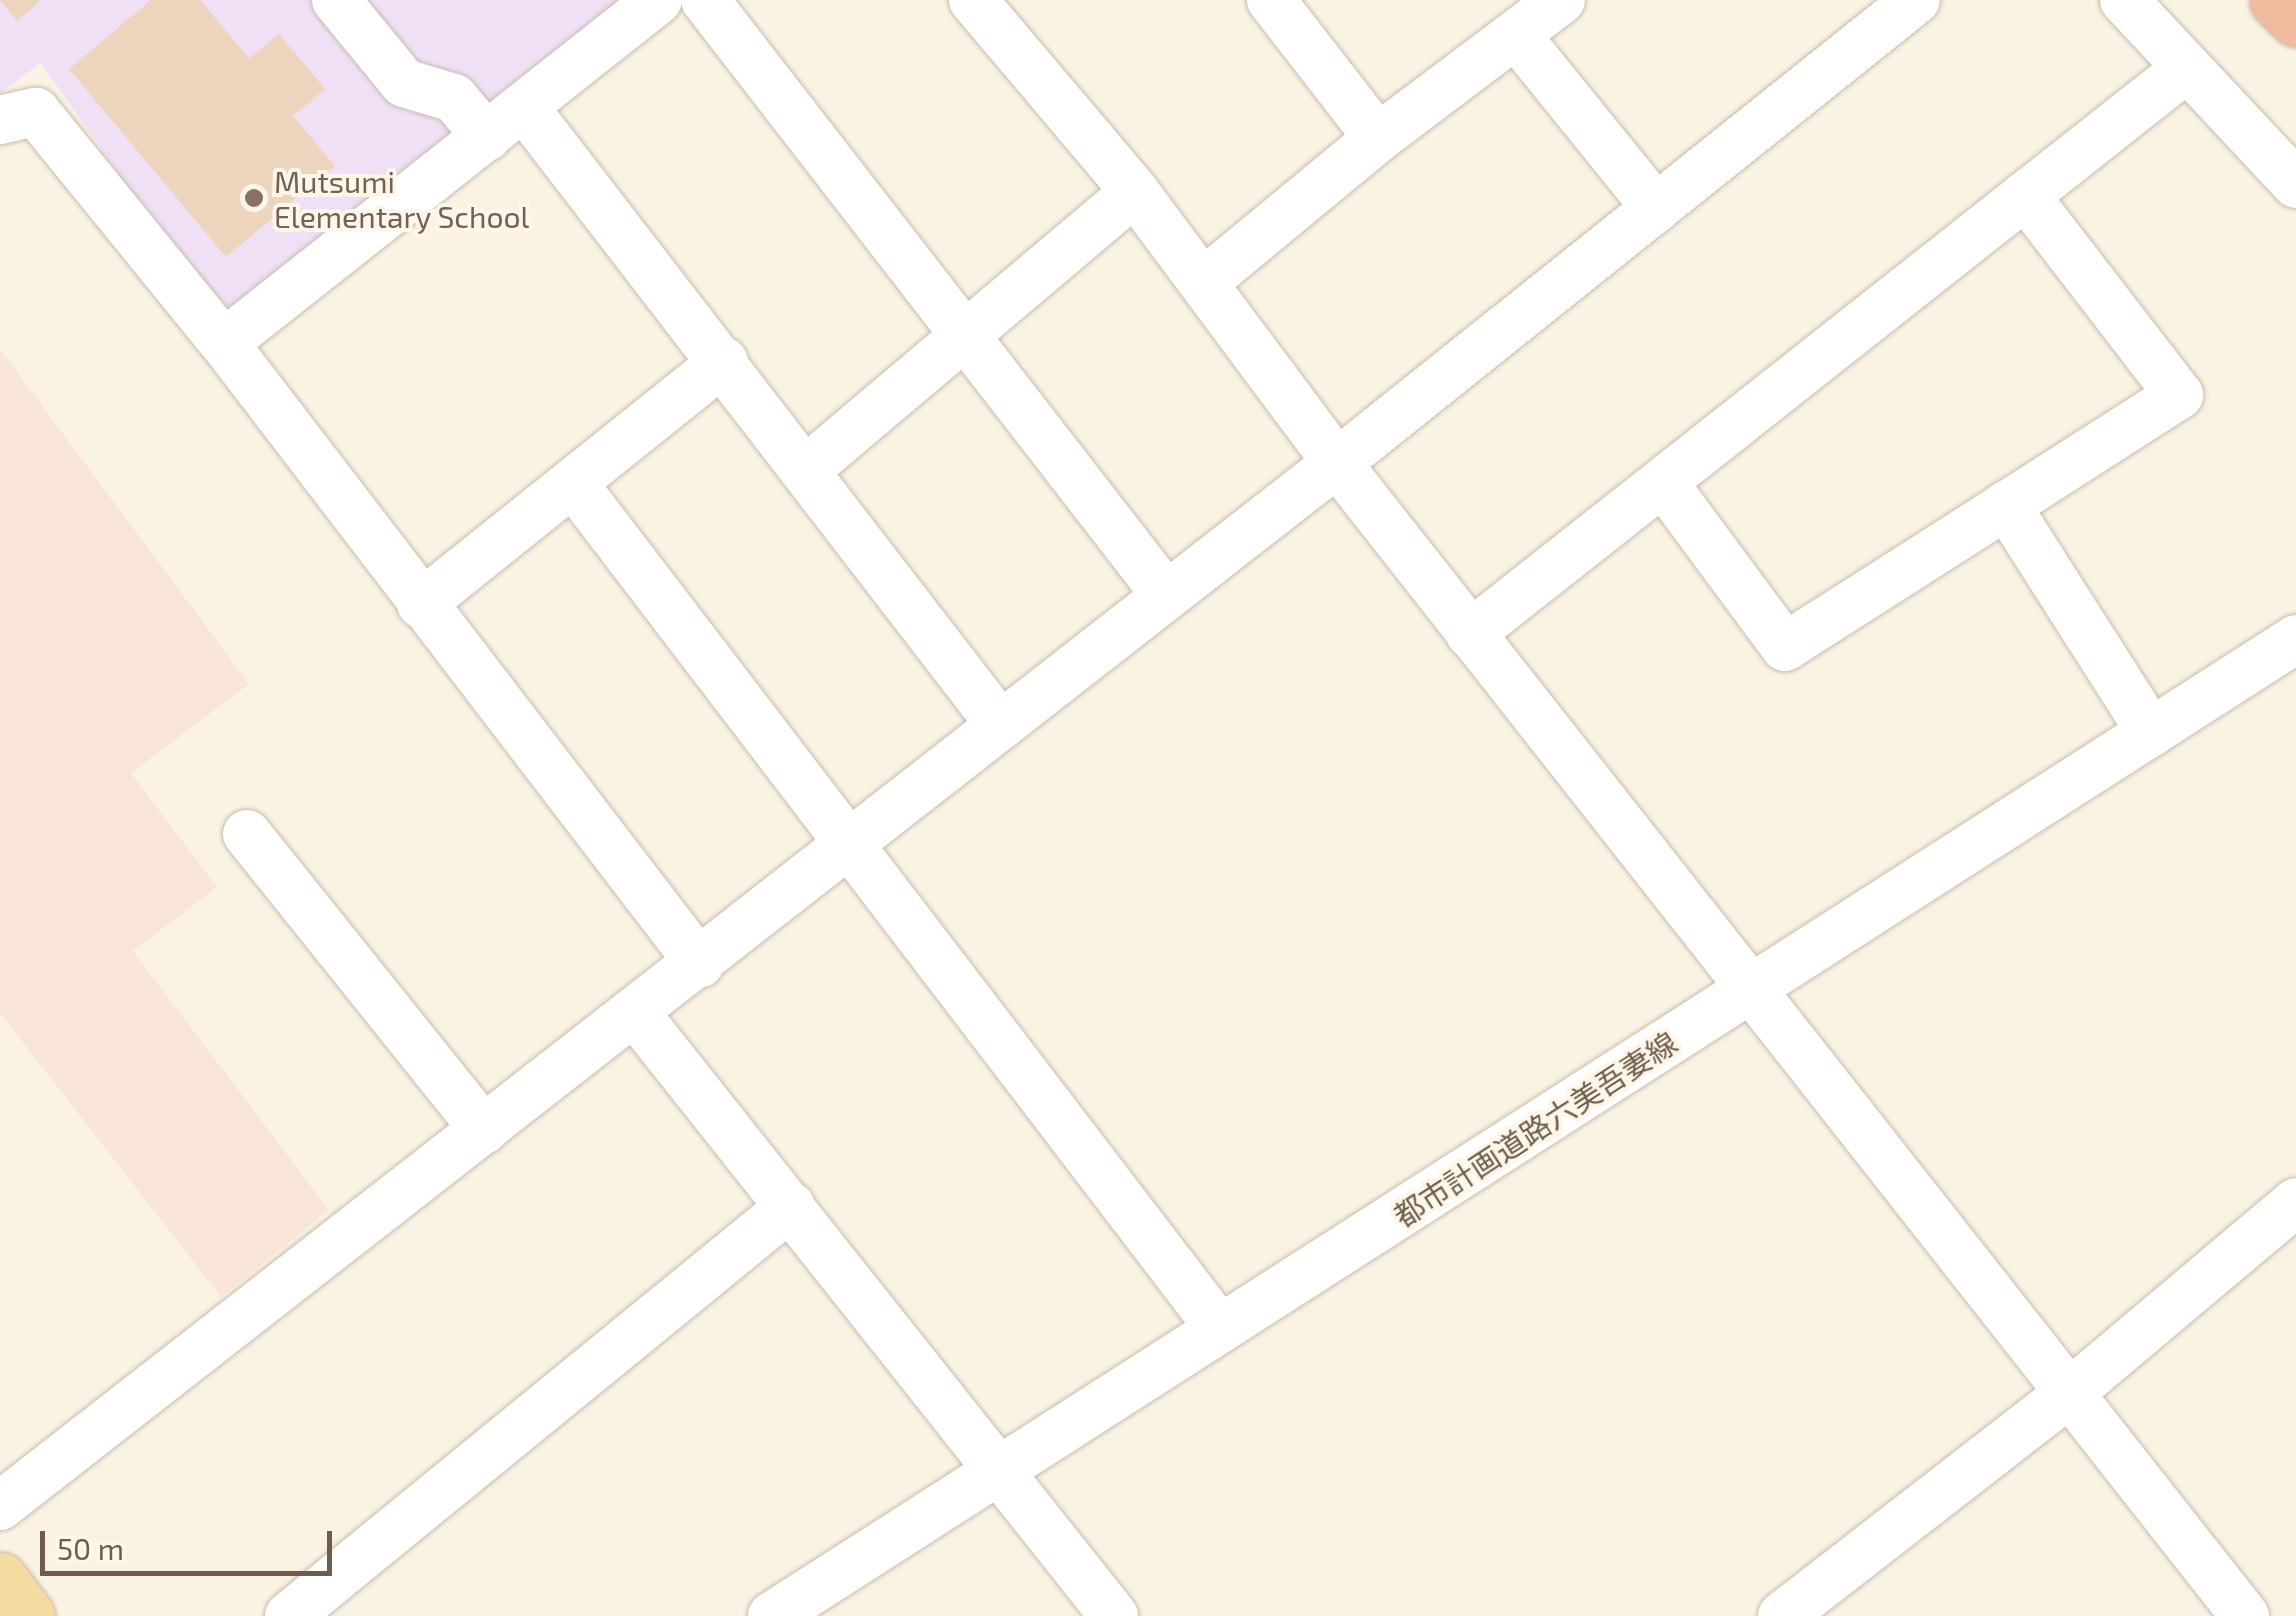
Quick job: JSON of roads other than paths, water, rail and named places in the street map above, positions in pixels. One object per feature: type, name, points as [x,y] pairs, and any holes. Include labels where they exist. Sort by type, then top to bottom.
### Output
[{"type":"highway","points":[[2277,0],[2296,19]]},
{"type":"main road","points":[[0,1580],[27,1616]]},
{"type":"street","points":[[336,0],[404,83],[454,98],[487,137]]},
{"type":"street","points":[[224,342],[658,0]]},
{"type":"street","points":[[705,0],[1166,595]]},
{"type":"street","points":[[973,0],[1135,192],[1337,464],[2066,1396],[2246,1616]]},
{"type":"street","points":[[1270,0],[1378,138]]},
{"type":"street","points":[[1204,282],[1378,138],[1561,0]]},
{"type":"street","points":[[0,1506],[1337,464],[1916,0]]},
{"type":"street","points":[[2124,0],[2296,184]]},
{"type":"street","points":[[1516,35],[1656,208]]},
{"type":"street","points":[[1470,634],[2186,68]]},
{"type":"street","points":[[524,107],[808,468],[1000,726]]},
{"type":"street","points":[[0,120],[36,112],[224,342],[700,964]]},
{"type":"street","points":[[808,468],[1135,192]]},
{"type":"street","points":[[1663,482],[1785,647],[2179,395],[2025,195]]},
{"type":"street","points":[[421,604],[724,362]]},
{"type":"street","points":[[572,483],[845,846],[1220,1330]]},
{"type":"street","points":[[2006,505],[2151,732]]},
{"type":"street","name":"都市計画道路六美吾妻線","points":[[772,1616],[2296,639]]},
{"type":"street","points":[[247,834],[484,1130]]},
{"type":"street","points":[[636,1014],[1114,1616]]},
{"type":"street","points":[[1782,1616],[2066,1396],[2296,1202]]},
{"type":"street","points":[[288,1616],[791,1206]]},
{"type":"place","name":"Mutsumi Elementary School","points":[[254,198]]}]
